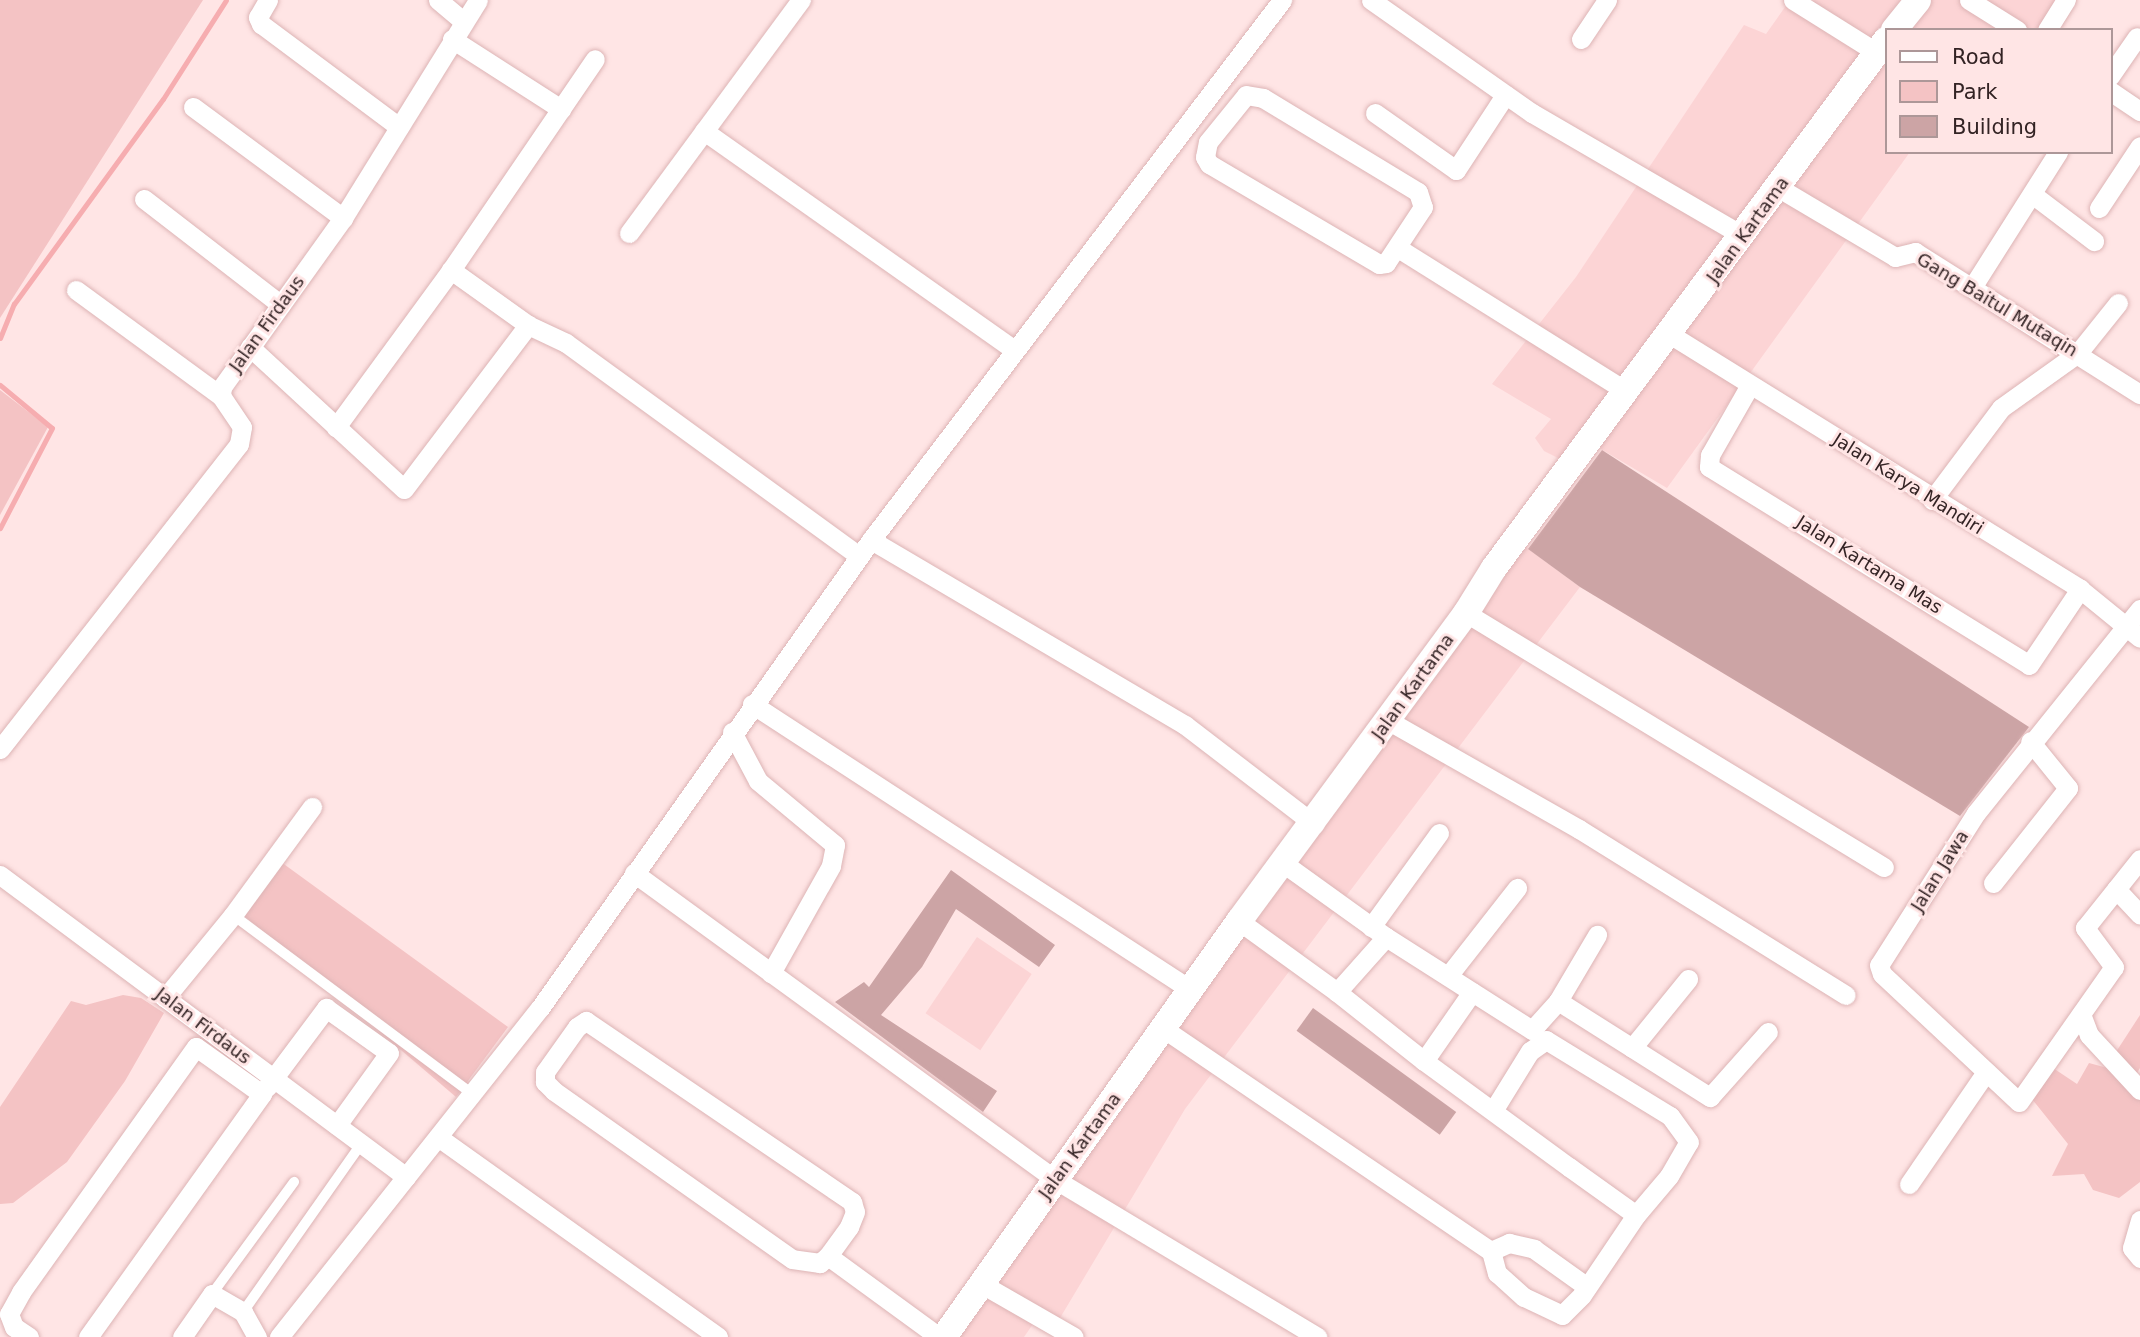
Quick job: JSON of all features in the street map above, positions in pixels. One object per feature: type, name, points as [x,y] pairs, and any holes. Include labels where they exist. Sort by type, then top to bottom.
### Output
[{"type":"main road","points":[[1896,28],[1917,0]]},
{"type":"main road","name":"Jalan Kartama","points":[[942,1337],[1239,921],[1389,721],[1466,613],[1502,556],[1671,335],[1881,46]]},
{"type":"street","points":[[268,0],[258,17],[261,24],[399,127]]},
{"type":"street","points":[[438,0],[463,21]]},
{"type":"street","name":"Jalan Firdaus","points":[[221,396],[222,387],[343,218],[478,0]]},
{"type":"street","points":[[629,233],[801,0]]},
{"type":"street","points":[[1371,0],[1505,95],[1742,236]]},
{"type":"street","points":[[1581,39],[1607,0]]},
{"type":"street","points":[[1793,0],[1881,46]]},
{"type":"street","points":[[1969,0],[2014,28]]},
{"type":"street","points":[[2048,28],[2066,0]]},
{"type":"street","points":[[279,1337],[540,1007],[859,556],[1274,3]]},
{"type":"street","points":[[2112,73],[2137,37]]},
{"type":"street","points":[[452,39],[561,109]]},
{"type":"street","points":[[336,427],[451,270],[595,59]]},
{"type":"street","points":[[2112,92],[2140,111]]},
{"type":"street","points":[[1375,113],[1455,170],[1505,95]]},
{"type":"street","points":[[1246,96],[1263,99],[1418,192],[1423,208],[1398,248],[1379,264],[1209,164],[1205,158],[1208,142],[1232,107],[1246,96]]},
{"type":"street","points":[[193,107],[343,218]]},
{"type":"street","points":[[704,131],[1014,350]]},
{"type":"street","points":[[2099,208],[2140,146]]},
{"type":"street","points":[[1973,286],[2057,154]]},
{"type":"street","name":"Gang Baitul Mutaqin","points":[[1779,188],[1895,257],[1915,253],[1973,286],[2140,394]]},
{"type":"street","points":[[2032,194],[2094,241]]},
{"type":"street","points":[[144,199],[281,305]]},
{"type":"street","points":[[1398,248],[1626,391]]},
{"type":"street","points":[[451,270],[528,325],[566,343],[859,556]]},
{"type":"street","points":[[0,749],[239,444],[242,427],[221,396],[76,289]]},
{"type":"street","points":[[1932,500],[2001,408],[2078,354],[2118,303]]},
{"type":"street","points":[[250,347],[404,489],[528,325]]},
{"type":"street","name":"Jalan Karya Mandiri","points":[[1671,335],[1932,500],[2080,589],[2133,631]]},
{"type":"street","name":"Jalan Kartama Mas","points":[[1750,385],[1710,455],[1709,467],[2029,665],[2080,589]]},
{"type":"street","points":[[871,540],[1185,725],[1314,824]]},
{"type":"street","name":"Jalan Jawa","points":[[2081,1013],[2019,1102],[1890,985],[1879,965],[1976,813],[2031,741],[2133,631],[2140,609]]},
{"type":"street","points":[[1466,613],[1884,867]]},
{"type":"street","points":[[752,704],[1191,990]]},
{"type":"street","points":[[1389,721],[1579,828],[1846,995]]},
{"type":"street","points":[[732,732],[758,781],[835,845],[831,866],[771,973]]},
{"type":"street","points":[[1993,883],[2067,788],[2031,741]]},
{"type":"street","points":[[165,998],[233,915],[312,807]]},
{"type":"street","points":[[1337,992],[1379,932],[1439,833]]},
{"type":"street","points":[[2140,859],[2085,928],[2115,967],[2081,1013],[2089,1035],[2140,1090]]},
{"type":"street","points":[[1283,863],[1379,932],[1532,1030],[1558,1000],[1597,934]]},
{"type":"street","points":[[634,873],[1056,1180],[1317,1337]]},
{"type":"street","name":"Jalan Firdaus","points":[[0,875],[165,998],[268,1086],[337,1125],[406,1177]]},
{"type":"street","points":[[1448,976],[1517,888]]},
{"type":"street","points":[[2116,889],[2140,915]]},
{"type":"street","points":[[1239,921],[1337,992],[1424,1061],[1636,1215]]},
{"type":"street","points":[[1632,1048],[1688,979]]},
{"type":"street","points":[[1424,1061],[1472,992]]},
{"type":"street","points":[[1558,1000],[1710,1097],[1716,1096],[1768,1032]]},
{"type":"street","points":[[88,1337],[326,1008],[389,1053],[337,1125]]},
{"type":"street","points":[[586,1021],[597,1025],[852,1202],[855,1212],[849,1227],[828,1256],[820,1263],[792,1259],[554,1091],[545,1082],[545,1072],[577,1027],[586,1021]]},
{"type":"street","points":[[1164,1029],[1491,1251],[1497,1273],[1556,1315],[1569,1310],[1587,1287],[1636,1215],[1687,1149],[1689,1142],[1670,1116],[1546,1040],[1530,1051],[1493,1111]]},
{"type":"street","points":[[29,1337],[15,1327],[9,1314],[21,1292],[196,1047],[268,1086]]},
{"type":"street","points":[[1909,1184],[1986,1072]]},
{"type":"street","points":[[438,1137],[718,1337]]},
{"type":"street","points":[[2140,1220],[2132,1248],[2140,1258]]},
{"type":"street","points":[[1491,1251],[1509,1242],[1534,1249],[1587,1287]]},
{"type":"street","points":[[828,1256],[942,1337]]},
{"type":"street","points":[[980,1283],[1074,1337]]},
{"type":"street","points":[[183,1337],[212,1294],[243,1312],[257,1337]]},
{"type":"lane","points":[[233,915],[472,1094]]},
{"type":"lane","points":[[243,1312],[361,1144]]},
{"type":"lane","points":[[212,1294],[294,1182]]},
{"type":"shaded area","points":[[1790,0],[1809,10],[1814,0],[2066,0],[2049,28],[1884,28],[1884,154],[1909,154],[1667,488],[1594,445],[1576,467],[1544,451],[1535,438],[1551,419],[1492,384],[1576,277],[1744,25],[1766,34]]},
{"type":"shaded area","points":[[1523,545],[1580,587],[1185,1109],[1060,1318],[1033,1324],[1024,1337],[953,1337]]},
{"type":"shaded area","points":[[977,937],[1032,974],[980,1050],[926,1013]]},
{"type":"green space","points":[[0,0],[203,0],[0,318]]},
{"type":"green space","points":[[0,390],[48,427],[0,515]]},
{"type":"green space","points":[[281,862],[508,1027],[456,1097],[243,915]]},
{"type":"green space","points":[[123,995],[141,998],[164,1013],[125,1081],[67,1162],[13,1203],[0,1204],[0,1107],[71,1001],[86,1005]]},
{"type":"green space","points":[[2140,1015],[2140,1068],[2137,1073],[2116,1052]]},
{"type":"green space","points":[[2089,1063],[2111,1069],[2140,1100],[2140,1182],[2119,1198],[2093,1190],[2084,1174],[2052,1176],[2068,1144],[2032,1099],[2053,1068],[2077,1084]]},
{"type":"building","points":[[1602,450],[2029,727],[1960,816],[1580,587],[1528,549]]},
{"type":"building","points":[[951,870],[1055,945],[1039,967],[956,909],[922,967],[881,1015],[997,1091],[983,1112],[835,1002],[864,982],[869,987]]},
{"type":"building","points":[[1313,1008],[1456,1112],[1440,1135],[1297,1031]]},
{"type":"waterway","points":[[0,338],[14,304],[163,99],[226,0]]},
{"type":"waterway","points":[[0,385],[52,428],[0,528]]}]
